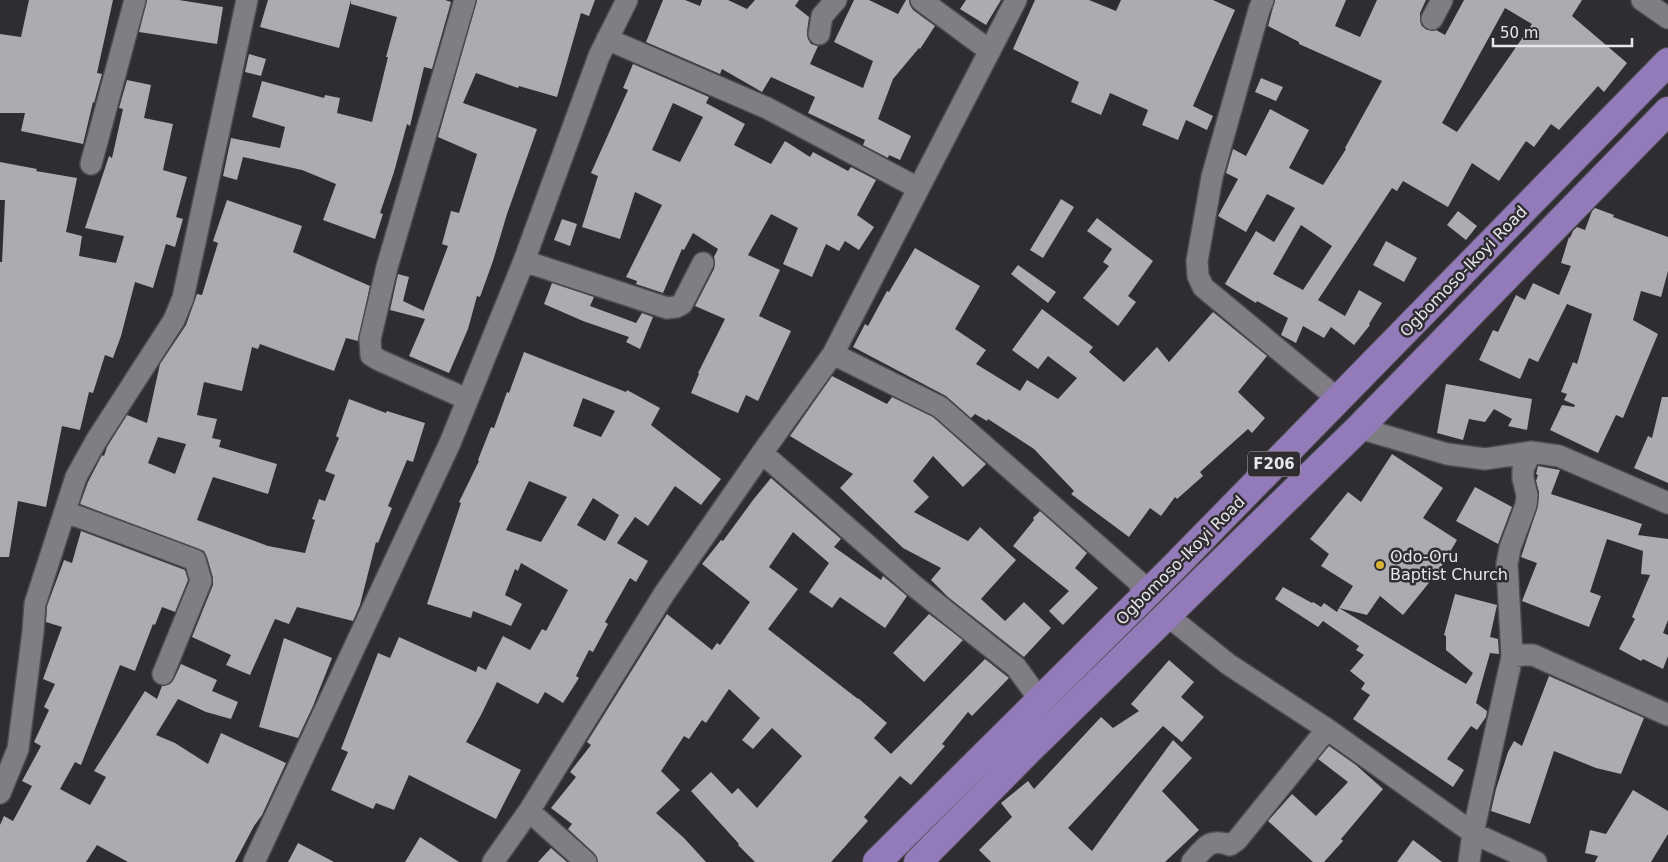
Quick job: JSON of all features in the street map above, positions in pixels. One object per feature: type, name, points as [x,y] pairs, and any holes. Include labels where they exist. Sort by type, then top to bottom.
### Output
[{"type":"main road","name":"Ogbomoso-Ikoyi Road","points":[[877,862],[1143,597],[1668,62]]},
{"type":"main road","name":"Ogbomoso-Ikoyi Road","points":[[918,862],[1028,751],[1359,428],[1668,111]]},
{"type":"street","points":[[91,164],[135,0]]},
{"type":"street","points":[[465,0],[387,267],[370,339],[371,354],[379,360],[467,399]]},
{"type":"street","points":[[254,862],[450,443],[524,261],[599,56],[627,0]]},
{"type":"street","points":[[819,34],[822,16],[836,0]]},
{"type":"street","points":[[921,0],[990,51]]},
{"type":"street","points":[[493,862],[529,811],[664,594],[833,354],[1016,0]]},
{"type":"street","points":[[1432,19],[1442,0]]},
{"type":"street","points":[[1642,0],[1668,18]]},
{"type":"street","points":[[0,793],[18,749],[35,604],[76,477],[96,440],[174,320],[183,298],[242,1]]},
{"type":"street","points":[[1255,3],[1212,177],[1197,261],[1198,276],[1203,287],[1338,399]]},
{"type":"street","points":[[607,39],[767,108],[918,188]]},
{"type":"street","points":[[524,261],[667,308],[682,304],[703,263]]},
{"type":"street","points":[[833,354],[940,406],[1139,582],[1143,597]]},
{"type":"street","points":[[1359,428],[1447,454],[1485,459],[1531,452],[1559,456],[1668,503]]},
{"type":"street","points":[[1468,862],[1512,657],[1507,564],[1510,548],[1526,505],[1527,495],[1523,479],[1523,469],[1531,452]]},
{"type":"street","points":[[762,453],[913,585],[1016,667],[1040,700]]},
{"type":"street","points":[[66,512],[195,560],[201,581],[163,674]]},
{"type":"street","points":[[1168,616],[1228,664],[1327,729],[1473,833],[1536,862]]},
{"type":"street","points":[[1512,657],[1533,655],[1668,715]]},
{"type":"street","points":[[1192,862],[1208,844],[1219,841],[1230,845],[1237,840],[1327,729]]},
{"type":"street","points":[[529,811],[586,862]]},
{"type":"building","points":[[29,0],[113,0],[97,73],[102,74],[83,144],[21,131],[25,113],[0,113],[0,34],[21,37]]},
{"type":"building","points":[[147,0],[179,0],[223,7],[217,44],[139,32]]},
{"type":"building","points":[[268,0],[351,0],[339,48],[260,27]]},
{"type":"building","points":[[351,0],[445,0],[451,2],[432,69],[424,67],[410,126],[407,124],[380,213],[383,214],[375,239],[323,220],[336,184],[302,170],[243,157],[237,180],[223,176],[231,138],[280,148],[285,127],[252,117],[262,81],[324,98],[325,95],[340,98],[337,113],[372,122],[397,17],[351,4]]},
{"type":"building","points":[[477,0],[595,0],[589,16],[581,13],[557,97],[519,86],[518,88],[476,73],[463,103],[537,129],[507,214],[493,261],[480,297],[477,296],[468,329],[449,373],[409,356],[425,319],[390,310],[398,274],[409,277],[403,301],[423,311],[448,246],[442,244],[451,211],[459,213],[477,154],[438,137]]},
{"type":"building","points":[[663,0],[685,0],[700,6],[702,0],[728,0],[747,9],[755,0],[799,0],[795,6],[809,17],[808,39],[811,44],[818,46],[810,64],[863,88],[873,61],[834,42],[854,0],[869,0],[898,14],[906,0],[909,0],[913,10],[935,26],[920,49],[893,79],[878,119],[911,136],[900,160],[889,155],[888,158],[863,145],[865,140],[808,113],[815,97],[771,77],[762,92],[722,69],[720,74],[646,42]]},
{"type":"building","points":[[966,0],[1001,0],[986,25],[960,9]]},
{"type":"building","points":[[1035,0],[1089,0],[1116,11],[1121,0],[1213,0],[1235,10],[1193,106],[1213,116],[1207,130],[1186,120],[1178,140],[1142,125],[1148,110],[1110,93],[1101,115],[1071,102],[1079,82],[1013,49]]},
{"type":"building","points":[[1275,0],[1346,0],[1335,26],[1360,37],[1377,0],[1426,0],[1420,13],[1421,25],[1427,30],[1436,30],[1445,35],[1464,0],[1582,0],[1572,16],[1627,63],[1604,92],[1598,86],[1559,130],[1551,124],[1534,147],[1526,141],[1499,181],[1472,163],[1448,207],[1403,181],[1397,191],[1392,188],[1318,300],[1345,316],[1359,290],[1382,303],[1370,325],[1354,345],[1331,327],[1324,338],[1303,326],[1296,343],[1281,335],[1288,318],[1257,301],[1256,303],[1225,284],[1256,231],[1274,242],[1295,208],[1267,194],[1246,232],[1218,216],[1238,179],[1226,173],[1233,149],[1246,156],[1270,109],[1309,130],[1289,168],[1323,185],[1346,149],[1382,81],[1299,44],[1299,42],[1268,26]],"holes":[[[1505,8],[1532,24],[1457,132],[1442,123]],[[1301,225],[1332,246],[1303,290],[1273,274]]]},
{"type":"building","points":[[249,54],[266,59],[261,76],[245,72]]},
{"type":"building","points":[[633,64],[709,97],[706,103],[745,124],[734,145],[771,164],[785,141],[810,157],[813,152],[848,171],[851,167],[876,180],[857,215],[874,227],[859,250],[845,241],[839,251],[826,244],[812,277],[783,264],[798,228],[771,214],[748,255],[780,270],[759,316],[791,331],[758,401],[746,395],[738,413],[691,393],[698,373],[725,319],[695,306],[714,269],[714,257],[718,249],[693,233],[684,250],[682,249],[663,293],[636,284],[637,281],[626,277],[662,205],[635,192],[620,239],[582,227],[598,176],[591,173],[628,90],[623,88]],"holes":[[[673,103],[703,117],[680,162],[652,150]]]},
{"type":"building","points":[[1261,78],[1283,87],[1276,101],[1255,92]]},
{"type":"building","points":[[127,80],[151,85],[144,118],[173,124],[163,170],[187,177],[176,217],[183,219],[175,247],[166,244],[153,288],[135,282],[121,336],[113,358],[105,355],[93,393],[89,392],[80,430],[62,426],[46,507],[18,501],[9,557],[0,557],[0,262],[2,262],[5,200],[0,200],[0,162],[77,178],[66,232],[82,236],[79,256],[116,263],[124,236],[85,228],[109,156],[112,158],[123,109],[119,108]]},
{"type":"building","points":[[1061,199],[1074,207],[1043,258],[1030,250]]},
{"type":"building","points":[[227,200],[302,226],[293,252],[370,286],[358,341],[346,338],[334,371],[260,344],[258,349],[252,347],[242,391],[204,382],[197,415],[217,419],[212,438],[221,440],[219,447],[277,464],[268,494],[213,477],[197,520],[268,546],[305,553],[315,520],[312,519],[319,499],[325,501],[335,475],[325,471],[339,438],[336,436],[349,399],[386,413],[387,411],[425,423],[413,462],[407,460],[388,506],[392,508],[378,543],[376,542],[360,605],[353,621],[297,607],[289,624],[275,619],[250,675],[226,665],[231,655],[192,637],[213,585],[213,578],[204,551],[80,504],[88,482],[102,455],[104,456],[107,447],[127,415],[147,423],[160,364],[186,325],[197,294],[202,295],[218,243],[213,241]],"holes":[[[158,437],[186,444],[175,474],[148,463]]]},
{"type":"building","points":[[1595,208],[1614,215],[1613,217],[1668,237],[1668,271],[1661,297],[1641,291],[1633,320],[1658,334],[1623,418],[1616,415],[1598,453],[1550,430],[1562,405],[1574,407],[1575,405],[1564,400],[1567,394],[1561,392],[1573,362],[1577,364],[1592,314],[1567,304],[1538,362],[1529,358],[1520,379],[1479,360],[1493,330],[1498,332],[1516,295],[1525,300],[1533,283],[1559,295],[1571,266],[1561,263],[1569,237],[1577,227],[1585,230]]},
{"type":"building","points":[[1458,211],[1477,226],[1466,240],[1447,225]]},
{"type":"building","points":[[1097,218],[1153,261],[1128,296],[1136,302],[1118,326],[1083,298],[1109,266],[1103,262],[1112,249],[1087,231]]},
{"type":"building","points":[[562,219],[577,224],[570,246],[554,240]]},
{"type":"building","points":[[1386,241],[1417,258],[1404,282],[1373,265]]},
{"type":"building","points":[[915,248],[980,286],[955,329],[986,350],[976,364],[1020,391],[1027,380],[1058,399],[1077,378],[1048,356],[1038,369],[1012,350],[1042,309],[1093,347],[1089,352],[1124,382],[1157,347],[1169,362],[1213,312],[1267,356],[1238,392],[1265,418],[1252,433],[1248,429],[1200,472],[1203,476],[1177,499],[1175,497],[1161,516],[1150,508],[1129,537],[1071,494],[1074,491],[1034,449],[988,419],[987,421],[975,414],[971,418],[946,396],[853,347],[865,324],[868,326],[887,291],[889,292]]},
{"type":"building","points":[[1018,265],[1056,292],[1048,303],[1011,274]]},
{"type":"building","points":[[552,283],[594,297],[590,306],[636,323],[642,313],[653,317],[640,349],[626,342],[629,337],[583,321],[544,304]]},
{"type":"building","points":[[524,352],[626,392],[627,390],[660,408],[651,425],[721,479],[701,505],[675,486],[648,526],[635,517],[617,543],[648,561],[636,582],[630,578],[605,622],[608,624],[593,652],[589,650],[576,676],[579,678],[563,703],[545,692],[538,704],[497,682],[466,742],[521,770],[496,819],[409,775],[394,810],[376,803],[373,809],[331,790],[348,752],[341,749],[378,653],[390,658],[399,637],[476,672],[478,666],[486,670],[503,636],[530,650],[542,629],[546,631],[568,590],[521,563],[518,571],[515,569],[505,595],[522,604],[511,626],[473,611],[471,618],[427,604],[461,503],[459,502],[479,461],[491,427],[494,428],[507,392],[509,393]],"holes":[[[583,398],[615,411],[601,437],[573,426]],[[529,481],[567,497],[541,542],[506,530]],[[593,498],[619,515],[605,541],[577,525]]]},
{"type":"building","points":[[832,376],[887,404],[892,397],[933,417],[986,464],[963,487],[933,456],[913,481],[929,497],[914,512],[968,541],[980,527],[1016,560],[981,599],[1005,621],[1024,602],[1051,628],[1024,657],[948,597],[931,580],[941,568],[903,548],[840,488],[853,474],[790,436]]},
{"type":"building","points":[[1446,384],[1532,399],[1527,430],[1508,426],[1512,419],[1494,409],[1485,422],[1469,419],[1463,440],[1437,433]]},
{"type":"building","points":[[1662,397],[1668,397],[1668,483],[1634,468],[1648,436],[1652,438]]},
{"type":"building","points":[[1392,454],[1443,488],[1423,518],[1457,540],[1440,569],[1403,615],[1380,596],[1367,615],[1339,608],[1353,586],[1321,566],[1329,554],[1310,539],[1348,492],[1361,502]]},
{"type":"building","points":[[1538,466],[1560,470],[1551,494],[1642,524],[1638,535],[1668,539],[1668,620],[1663,633],[1668,635],[1668,656],[1663,669],[1643,659],[1641,661],[1619,649],[1635,619],[1632,617],[1650,575],[1641,574],[1643,551],[1607,539],[1590,592],[1601,596],[1589,627],[1522,601],[1537,563],[1521,557],[1538,506],[1539,492],[1536,481],[1538,475],[1536,474]]},
{"type":"building","points":[[771,478],[841,539],[834,547],[881,580],[883,576],[907,596],[885,628],[840,597],[832,608],[809,592],[829,563],[793,532],[769,567],[798,589],[768,629],[858,698],[887,723],[874,738],[891,754],[985,659],[1009,678],[972,716],[968,712],[942,744],[945,746],[911,785],[900,776],[864,817],[868,821],[831,862],[755,862],[691,791],[711,772],[732,794],[738,788],[757,808],[802,756],[772,728],[753,749],[742,740],[760,718],[729,689],[706,723],[702,720],[689,739],[684,736],[661,771],[680,790],[656,813],[684,838],[706,862],[598,862],[594,853],[568,829],[572,824],[551,808],[576,777],[570,772],[591,745],[587,742],[667,614],[712,650],[717,643],[720,645],[750,602],[702,564],[721,540],[723,541]]},
{"type":"building","points":[[1475,487],[1512,507],[1498,544],[1456,521]]},
{"type":"building","points":[[1040,511],[1087,553],[1075,568],[1098,588],[1063,625],[1049,611],[1069,591],[1013,546]]},
{"type":"building","points":[[81,531],[185,570],[188,580],[175,612],[162,607],[155,625],[153,624],[135,671],[120,665],[81,765],[75,762],[60,789],[90,805],[106,777],[94,771],[145,691],[157,699],[162,686],[170,684],[181,664],[217,680],[212,691],[238,702],[231,719],[206,712],[178,699],[156,735],[175,743],[208,764],[221,733],[286,763],[262,815],[235,862],[128,862],[97,845],[86,862],[0,862],[0,825],[4,816],[13,821],[32,786],[22,781],[41,746],[34,742],[49,710],[44,707],[55,684],[43,679],[62,627],[46,622],[47,606],[64,560],[72,563]]},
{"type":"building","points":[[1283,587],[1321,607],[1324,603],[1337,612],[1339,608],[1466,684],[1473,673],[1446,650],[1446,636],[1444,635],[1455,594],[1497,605],[1490,637],[1498,639],[1499,654],[1490,653],[1476,703],[1487,711],[1486,717],[1477,730],[1471,726],[1447,759],[1464,770],[1453,787],[1353,719],[1370,695],[1361,689],[1365,683],[1350,671],[1364,655],[1356,650],[1359,646],[1323,621],[1318,627],[1275,599]]},
{"type":"building","points":[[929,614],[963,640],[924,682],[893,653]]},
{"type":"building","points":[[284,638],[332,658],[298,738],[259,727]]},
{"type":"building","points":[[1169,660],[1194,682],[1181,697],[1204,717],[1182,742],[1163,726],[1068,828],[1092,851],[1173,740],[1192,758],[1162,791],[1199,830],[1165,862],[991,862],[979,850],[1012,817],[1001,803],[1028,781],[1034,789],[1101,717],[1113,728],[1139,711],[1131,704]]},
{"type":"building","points":[[1549,676],[1644,718],[1621,774],[1596,768],[1554,751],[1530,824],[1491,811],[1508,752],[1514,741],[1522,746]]},
{"type":"building","points":[[1329,746],[1356,765],[1383,789],[1341,839],[1343,841],[1324,862],[1313,862],[1268,821],[1292,794],[1316,816],[1348,782],[1318,759]]},
{"type":"building","points":[[1633,790],[1668,811],[1668,834],[1651,862],[1595,862],[1598,856],[1585,853],[1590,830],[1606,834]]},
{"type":"building","points":[[420,837],[459,862],[405,862]]},
{"type":"building","points":[[1413,840],[1442,862],[1397,862]]},
{"type":"building","points":[[298,843],[334,862],[288,862]]},
{"type":"building","points":[[551,848],[567,862],[538,862]]},
{"type":"place","name":"Odo-Oru Baptist Church","points":[[1380,565]]}]
